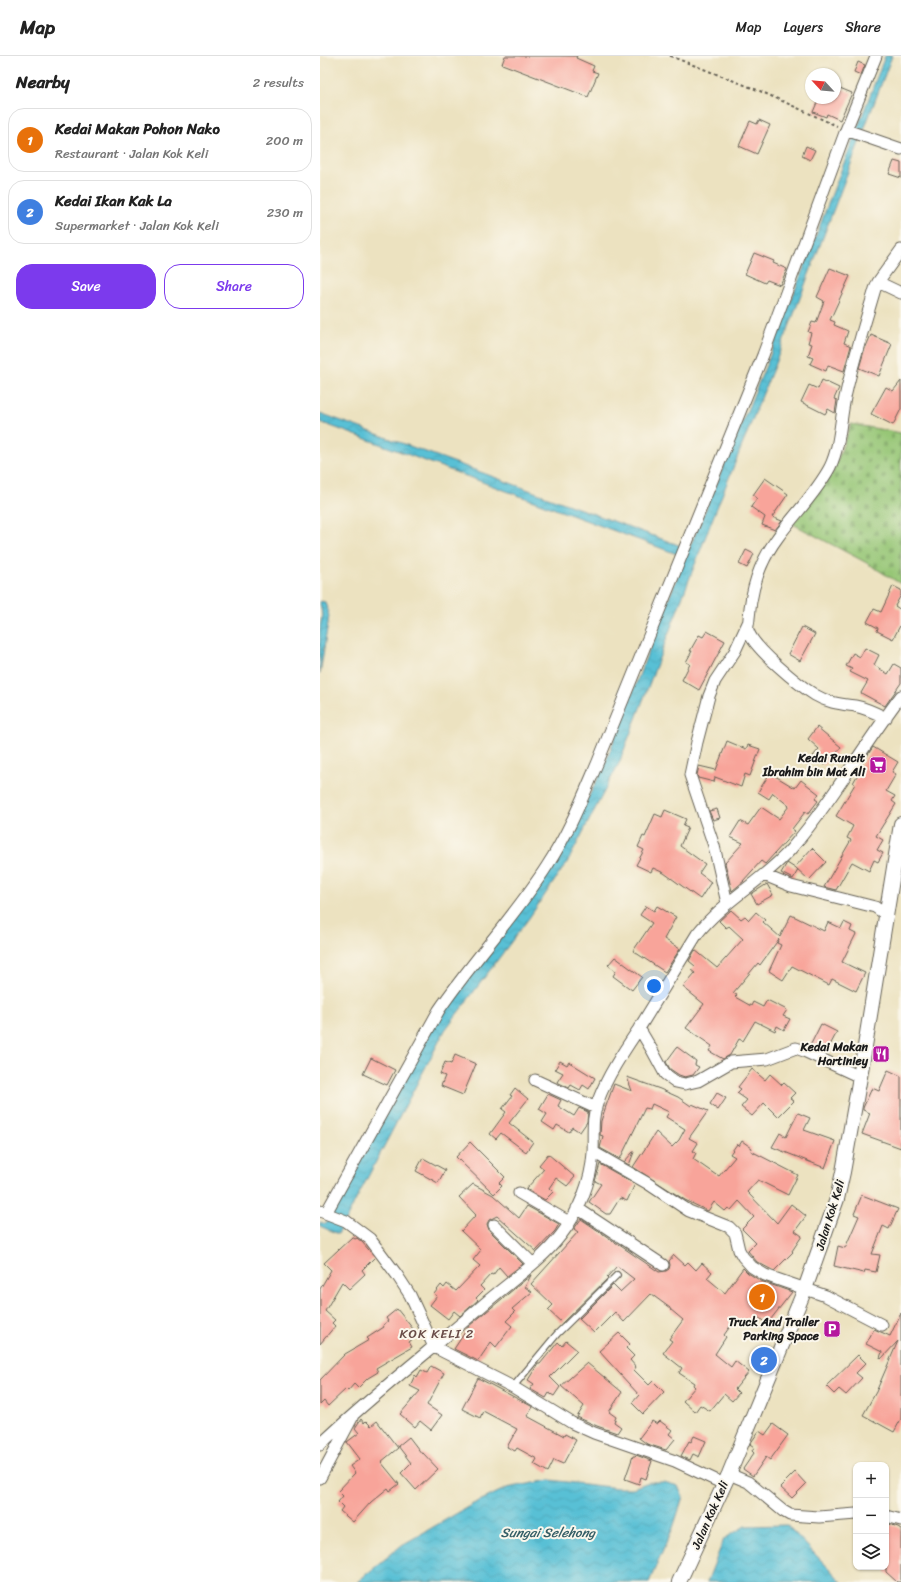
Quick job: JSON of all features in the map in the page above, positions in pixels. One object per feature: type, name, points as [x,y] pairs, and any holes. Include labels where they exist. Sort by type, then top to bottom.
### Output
[{"type":"street","points":[[853,1514],[819,1517],[790,1515],[748,1482],[726,1479],[594,1433],[572,1423],[513,1387],[434,1348],[417,1310],[397,1275],[370,1239],[346,1221],[325,1213],[439,1010],[533,887],[563,840],[597,764],[763,355],[849,131],[876,56]]},
{"type":"street","points":[[849,131],[901,149]]},
{"type":"street","points":[[886,718],[868,709],[829,702],[815,695],[781,668],[754,641],[748,630],[750,600],[763,561],[777,538],[824,476],[834,455],[845,394],[878,282],[901,250]]},
{"type":"street","points":[[878,282],[901,293]]},
{"type":"street","points":[[727,903],[714,846],[690,776],[697,742],[715,681],[735,651],[749,620]]},
{"type":"street","points":[[320,1445],[357,1410],[434,1348],[532,1263],[561,1235],[577,1208],[587,1183],[593,1152],[593,1126],[596,1108],[616,1063],[697,934],[727,903],[764,875],[791,849],[812,823],[901,696]]},
{"type":"street","name":"Jalan Kok Keli","points":[[680,1582],[726,1479],[805,1289],[837,1199],[860,1077],[885,914],[901,824]]},
{"type":"street","points":[[764,875],[790,886],[875,907],[885,914]]},
{"type":"street","points":[[639,1028],[665,1074],[681,1084],[690,1084],[698,1081],[731,1062],[767,1059],[796,1048],[860,1077]]},
{"type":"street","points":[[535,1080],[596,1108]]},
{"type":"street","points":[[593,1152],[648,1182],[689,1211],[729,1227],[735,1233],[739,1250],[752,1267],[765,1275],[826,1296],[882,1325]]},
{"type":"street","points":[[519,1193],[569,1222]]},
{"type":"street","points":[[577,1208],[663,1265]]},
{"type":"street","points":[[494,1225],[532,1263]]},
{"type":"street","points":[[320,1476],[357,1410]]},
{"type":"street","points":[[889,1517],[901,1520]]},
{"type":"lane","points":[[513,1387],[556,1334],[617,1275]]},
{"type":"path","points":[[670,56],[760,91],[849,131]]},
{"type":"green space","points":[[851,424],[901,433],[901,584],[865,562],[793,524],[833,472]]},
{"type":"water","points":[[885,56],[892,56],[776,361],[710,525],[619,763],[568,861],[529,918],[445,1030],[338,1234],[320,1226],[320,1222],[326,1224],[440,1013],[557,860],[604,766],[685,557],[320,422],[320,413],[689,549],[769,358]]},
{"type":"water","points":[[320,601],[325,602],[329,616],[320,674],[320,630],[322,615]]},
{"type":"water","name":"Sungai Selehong","points":[[550,1480],[618,1488],[633,1488],[649,1482],[664,1482],[678,1486],[683,1497],[673,1528],[649,1582],[357,1582],[402,1545],[473,1504],[507,1488]]},
{"type":"water","points":[[787,1525],[842,1582],[707,1582],[724,1539],[745,1526]]},
{"type":"building","points":[[505,56],[577,56],[576,58],[594,66],[592,71],[598,73],[588,97],[502,64]]},
{"type":"building","points":[[858,62],[865,65],[861,75],[854,72]]},
{"type":"building","points":[[841,88],[852,93],[840,120],[827,114],[826,117],[813,112],[816,104],[841,104]]},
{"type":"building","points":[[759,120],[770,125],[757,154],[739,146],[750,121],[757,124]]},
{"type":"building","points":[[806,146],[815,150],[810,160],[802,156]]},
{"type":"building","points":[[894,161],[901,163],[901,178],[889,174]]},
{"type":"building","points":[[754,253],[774,261],[773,263],[787,269],[780,285],[767,280],[765,283],[745,274]]},
{"type":"building","points":[[830,268],[850,276],[830,320],[835,322],[834,325],[848,331],[844,343],[851,346],[844,371],[828,365],[826,371],[810,364],[813,358],[808,356],[812,344],[808,343],[811,333],[808,332],[812,322],[816,323],[824,301],[817,297]]},
{"type":"building","points":[[871,335],[892,344],[879,376],[859,368]]},
{"type":"building","points":[[822,380],[839,388],[834,399],[837,400],[835,413],[828,409],[825,414],[801,402],[809,385],[818,389]]},
{"type":"building","points":[[901,381],[901,409],[893,425],[871,414],[886,387],[893,391]]},
{"type":"building","points":[[765,478],[788,494],[772,517],[782,521],[775,530],[762,525],[765,517],[751,507],[757,498],[753,495]]},
{"type":"building","points":[[746,550],[754,554],[747,568],[739,564]]},
{"type":"building","points":[[893,586],[901,590],[901,595],[895,606],[901,610],[901,624],[893,639],[877,631],[878,628],[867,622],[874,609],[881,612]]},
{"type":"building","points":[[802,627],[815,634],[800,661],[788,654]]},
{"type":"building","points":[[707,631],[725,641],[699,690],[682,680],[690,664],[686,662],[692,651],[690,651],[699,635],[703,637]]},
{"type":"building","points":[[865,648],[879,655],[874,665],[888,674],[894,664],[901,668],[901,683],[885,706],[861,693],[868,681],[850,672],[852,669],[846,666],[853,653],[860,657]]},
{"type":"building","points":[[817,727],[841,747],[833,758],[831,756],[824,765],[813,756],[819,749],[808,739]]},
{"type":"building","points":[[727,741],[746,749],[748,745],[760,749],[750,776],[745,774],[741,787],[715,777],[714,782],[698,778],[697,775],[699,766],[716,770]]},
{"type":"building","points":[[873,747],[898,762],[892,772],[896,774],[886,791],[895,796],[892,801],[896,804],[876,836],[883,840],[877,850],[883,853],[878,862],[874,860],[869,871],[852,862],[836,890],[824,887],[851,840],[847,838],[853,826],[836,816],[855,784],[853,783],[860,770],[858,769]]},
{"type":"building","points":[[770,773],[795,788],[801,780],[819,794],[815,799],[818,801],[808,814],[805,812],[792,829],[795,831],[765,864],[761,861],[744,881],[732,891],[725,863],[743,843],[730,837],[740,821],[748,825],[761,807],[779,819],[789,806],[773,793],[769,799],[758,792]]},
{"type":"building","points":[[717,809],[720,818],[713,820],[709,811]]},
{"type":"building","points":[[665,810],[686,819],[683,826],[688,828],[680,846],[705,864],[699,873],[711,882],[700,899],[664,873],[653,868],[651,872],[636,865],[644,850],[638,847],[643,836],[645,837],[655,814],[662,817]]},
{"type":"building","points":[[812,848],[826,862],[809,880],[795,867]]},
{"type":"building","points":[[787,863],[798,870],[793,879],[781,873]]},
{"type":"building","points":[[767,884],[773,895],[757,904],[751,894]]},
{"type":"building","points":[[646,906],[654,911],[657,906],[676,917],[664,939],[680,949],[665,972],[633,951],[652,923],[640,915]]},
{"type":"building","points":[[731,910],[741,919],[745,916],[749,920],[756,912],[765,920],[763,922],[780,937],[791,915],[824,931],[828,922],[841,928],[844,922],[852,926],[850,931],[856,934],[842,962],[865,973],[856,991],[832,979],[829,985],[792,966],[783,980],[769,971],[781,945],[777,943],[779,939],[760,965],[758,963],[733,993],[737,995],[735,997],[751,1006],[753,1002],[763,1007],[767,1000],[787,1010],[783,1016],[790,1019],[784,1030],[777,1026],[775,1031],[755,1021],[743,1041],[739,1039],[730,1055],[723,1059],[709,1051],[712,1046],[686,1028],[704,1004],[683,987],[695,973],[691,970],[695,966],[689,961],[695,950],[717,968],[743,939],[729,926],[726,928],[719,921]]},
{"type":"building","points":[[615,957],[642,977],[632,990],[613,976],[616,971],[608,965]]},
{"type":"building","points":[[821,1024],[837,1032],[826,1053],[810,1046]]},
{"type":"building","points":[[677,1047],[696,1061],[695,1065],[699,1067],[693,1075],[685,1077],[679,1075],[670,1069],[666,1062]]},
{"type":"building","points":[[455,1055],[476,1064],[463,1095],[441,1086],[445,1076],[440,1074],[445,1062],[451,1064]]},
{"type":"building","points":[[371,1058],[395,1070],[387,1085],[363,1074]]},
{"type":"building","points":[[560,1061],[567,1065],[569,1062],[595,1078],[589,1089],[583,1085],[580,1090],[571,1085],[569,1088],[557,1082],[563,1073],[555,1069]]},
{"type":"building","points":[[752,1069],[765,1080],[770,1074],[782,1085],[784,1083],[795,1093],[790,1098],[794,1101],[778,1117],[764,1103],[752,1116],[741,1107],[747,1100],[737,1093],[741,1089],[738,1087]]},
{"type":"building","points":[[888,1070],[901,1076],[901,1148],[862,1134],[870,1113],[863,1110],[863,1108],[872,1088],[879,1091]]},
{"type":"building","points":[[627,1077],[678,1097],[691,1106],[692,1104],[708,1111],[689,1138],[698,1143],[693,1151],[696,1153],[693,1159],[716,1175],[719,1176],[735,1157],[730,1154],[737,1144],[739,1146],[742,1141],[752,1148],[751,1151],[798,1175],[788,1195],[758,1180],[747,1192],[777,1223],[791,1204],[806,1216],[795,1231],[802,1236],[792,1251],[793,1252],[774,1271],[757,1262],[748,1251],[756,1243],[742,1229],[754,1217],[739,1201],[731,1210],[728,1208],[725,1211],[714,1202],[708,1211],[685,1200],[633,1167],[656,1132],[672,1147],[679,1140],[685,1129],[666,1117],[669,1112],[652,1104],[650,1109],[645,1108],[620,1159],[600,1148],[603,1136],[600,1135],[601,1121],[614,1084],[632,1091]]},
{"type":"building","points":[[515,1088],[528,1099],[509,1123],[533,1142],[526,1152],[501,1133],[496,1139],[490,1134],[506,1112],[502,1109],[512,1096],[510,1095]]},
{"type":"building","points":[[717,1093],[726,1098],[718,1110],[710,1104]]},
{"type":"building","points":[[548,1094],[561,1100],[558,1106],[574,1116],[579,1108],[588,1112],[587,1122],[580,1132],[572,1127],[569,1132],[557,1125],[554,1130],[542,1122],[547,1114],[539,1109]]},
{"type":"building","points":[[798,1113],[810,1118],[804,1130],[835,1141],[825,1168],[772,1147],[780,1133],[786,1137]]},
{"type":"building","points":[[470,1142],[505,1177],[499,1183],[502,1186],[494,1194],[456,1157]]},
{"type":"building","points":[[634,1152],[629,1165],[624,1162]]},
{"type":"building","points":[[548,1154],[575,1177],[567,1186],[556,1178],[549,1188],[553,1192],[545,1200],[526,1189],[544,1169],[539,1165]]},
{"type":"building","points":[[423,1158],[445,1170],[438,1183],[416,1171]]},
{"type":"building","points":[[600,1164],[635,1184],[627,1201],[620,1198],[610,1214],[606,1214],[589,1202],[601,1184],[595,1181]]},
{"type":"building","points":[[473,1184],[493,1195],[519,1218],[527,1206],[559,1224],[555,1231],[536,1251],[497,1216],[489,1220],[487,1224],[489,1230],[523,1264],[507,1276],[499,1267],[493,1275],[491,1274],[480,1286],[484,1290],[476,1298],[478,1300],[460,1316],[454,1311],[448,1319],[430,1305],[437,1296],[434,1294],[441,1285],[444,1288],[447,1284],[456,1291],[480,1266],[473,1260],[481,1250],[461,1231],[476,1215],[459,1197]]},
{"type":"building","points":[[862,1195],[898,1209],[889,1229],[883,1226],[872,1254],[880,1255],[876,1272],[865,1270],[864,1273],[834,1266],[838,1246],[845,1248],[859,1216],[854,1214]]},
{"type":"building","points":[[581,1219],[659,1272],[669,1269],[669,1261],[674,1255],[685,1265],[688,1262],[696,1270],[702,1263],[712,1272],[707,1278],[725,1293],[743,1268],[761,1281],[792,1292],[767,1324],[758,1317],[750,1328],[736,1318],[724,1335],[726,1337],[715,1354],[731,1367],[735,1361],[749,1372],[735,1389],[739,1393],[732,1401],[724,1394],[710,1411],[700,1405],[695,1412],[683,1401],[695,1387],[693,1385],[694,1383],[679,1373],[682,1368],[663,1353],[672,1341],[669,1339],[683,1320],[651,1294],[624,1322],[615,1312],[594,1333],[579,1319],[613,1285],[620,1292],[634,1279],[617,1266],[607,1277],[608,1278],[562,1323],[548,1310],[553,1305],[531,1284],[578,1232],[574,1229]]},
{"type":"building","points":[[352,1237],[355,1239],[357,1238],[362,1242],[375,1257],[362,1270],[365,1274],[349,1289],[342,1282],[325,1311],[335,1320],[332,1323],[335,1326],[320,1344],[320,1289],[331,1270],[324,1263]]},
{"type":"building","points":[[531,1275],[525,1287],[532,1292],[512,1309],[515,1312],[506,1321],[512,1326],[496,1347],[491,1342],[478,1361],[454,1349],[469,1326]]},
{"type":"building","points":[[397,1309],[413,1329],[409,1332],[414,1338],[409,1342],[412,1347],[376,1368],[378,1372],[368,1378],[358,1388],[354,1384],[348,1391],[346,1389],[328,1406],[324,1401],[320,1405],[320,1380],[345,1354],[369,1340],[367,1338],[384,1327],[383,1325],[388,1321],[386,1318]]},
{"type":"building","points":[[901,1313],[901,1419],[894,1432],[863,1415],[876,1392],[898,1341],[881,1359],[882,1352],[866,1344],[874,1329],[890,1336]]},
{"type":"building","points":[[619,1333],[630,1344],[626,1348],[634,1356],[630,1360],[636,1367],[634,1370],[649,1385],[653,1381],[664,1392],[643,1414],[632,1403],[639,1395],[599,1351]]},
{"type":"building","points":[[566,1341],[577,1350],[550,1377],[560,1387],[554,1396],[549,1393],[546,1398],[530,1389],[534,1384],[528,1380],[538,1364],[540,1364],[558,1342],[562,1346]]},
{"type":"building","points":[[858,1355],[866,1363],[856,1373],[862,1378],[846,1395],[839,1389],[834,1394],[826,1386]]},
{"type":"building","points":[[587,1363],[622,1392],[609,1412],[616,1417],[614,1422],[621,1427],[617,1433],[577,1417],[584,1406],[561,1386]]},
{"type":"building","points":[[431,1366],[444,1373],[427,1405],[442,1415],[431,1430],[420,1421],[415,1427],[400,1414],[420,1391],[410,1386],[415,1375],[417,1377],[421,1370],[427,1373]]},
{"type":"building","points":[[478,1378],[533,1407],[527,1416],[564,1436],[565,1434],[576,1440],[563,1464],[554,1460],[548,1472],[534,1464],[537,1459],[517,1448],[515,1451],[507,1447],[517,1429],[483,1411],[480,1418],[462,1409]]},
{"type":"building","points":[[361,1419],[364,1423],[366,1421],[371,1426],[377,1421],[398,1448],[381,1462],[399,1484],[390,1491],[388,1488],[371,1502],[353,1522],[340,1511],[343,1507],[338,1502],[343,1496],[338,1491],[355,1473],[350,1466],[360,1459],[347,1442],[359,1433],[355,1428]]},
{"type":"building","points":[[652,1421],[657,1424],[660,1421],[672,1430],[669,1434],[675,1439],[666,1450],[647,1444],[639,1438]]},
{"type":"building","points":[[773,1424],[788,1435],[770,1460],[766,1457],[753,1476],[743,1469],[754,1453],[752,1451],[754,1447],[750,1444],[759,1431],[765,1435]]},
{"type":"building","points":[[694,1436],[706,1441],[699,1457],[693,1454],[690,1460],[681,1456],[689,1441],[691,1442]]},
{"type":"building","points":[[409,1437],[422,1454],[423,1453],[438,1469],[416,1490],[401,1473],[411,1463],[398,1446]]},
{"type":"building","points":[[636,1455],[652,1461],[646,1479],[641,1477],[639,1484],[625,1479],[633,1456]]},
{"type":"building","points":[[795,1472],[806,1484],[792,1498],[780,1487]]},
{"type":"building","points":[[889,1524],[901,1529],[901,1582],[897,1582],[886,1572],[886,1570],[889,1570]]},
{"type":"place","name":"Kedai Runcit Ibrahim bin Mat Ali","points":[[878,765]]},
{"type":"place","name":"Kedai Makan Hartiniey","points":[[881,1054]]},
{"type":"place","name":"Kedai Makan Pohon Nako","points":[[762,1297]]},
{"type":"place","name":"Truck And Trailer Parking Space","points":[[832,1329]]},
{"type":"place","name":"Kedai Ikan Kak La","points":[[764,1360]]},
{"type":"district","name":"KOK KELI 2","points":[[437,1333]]}]
